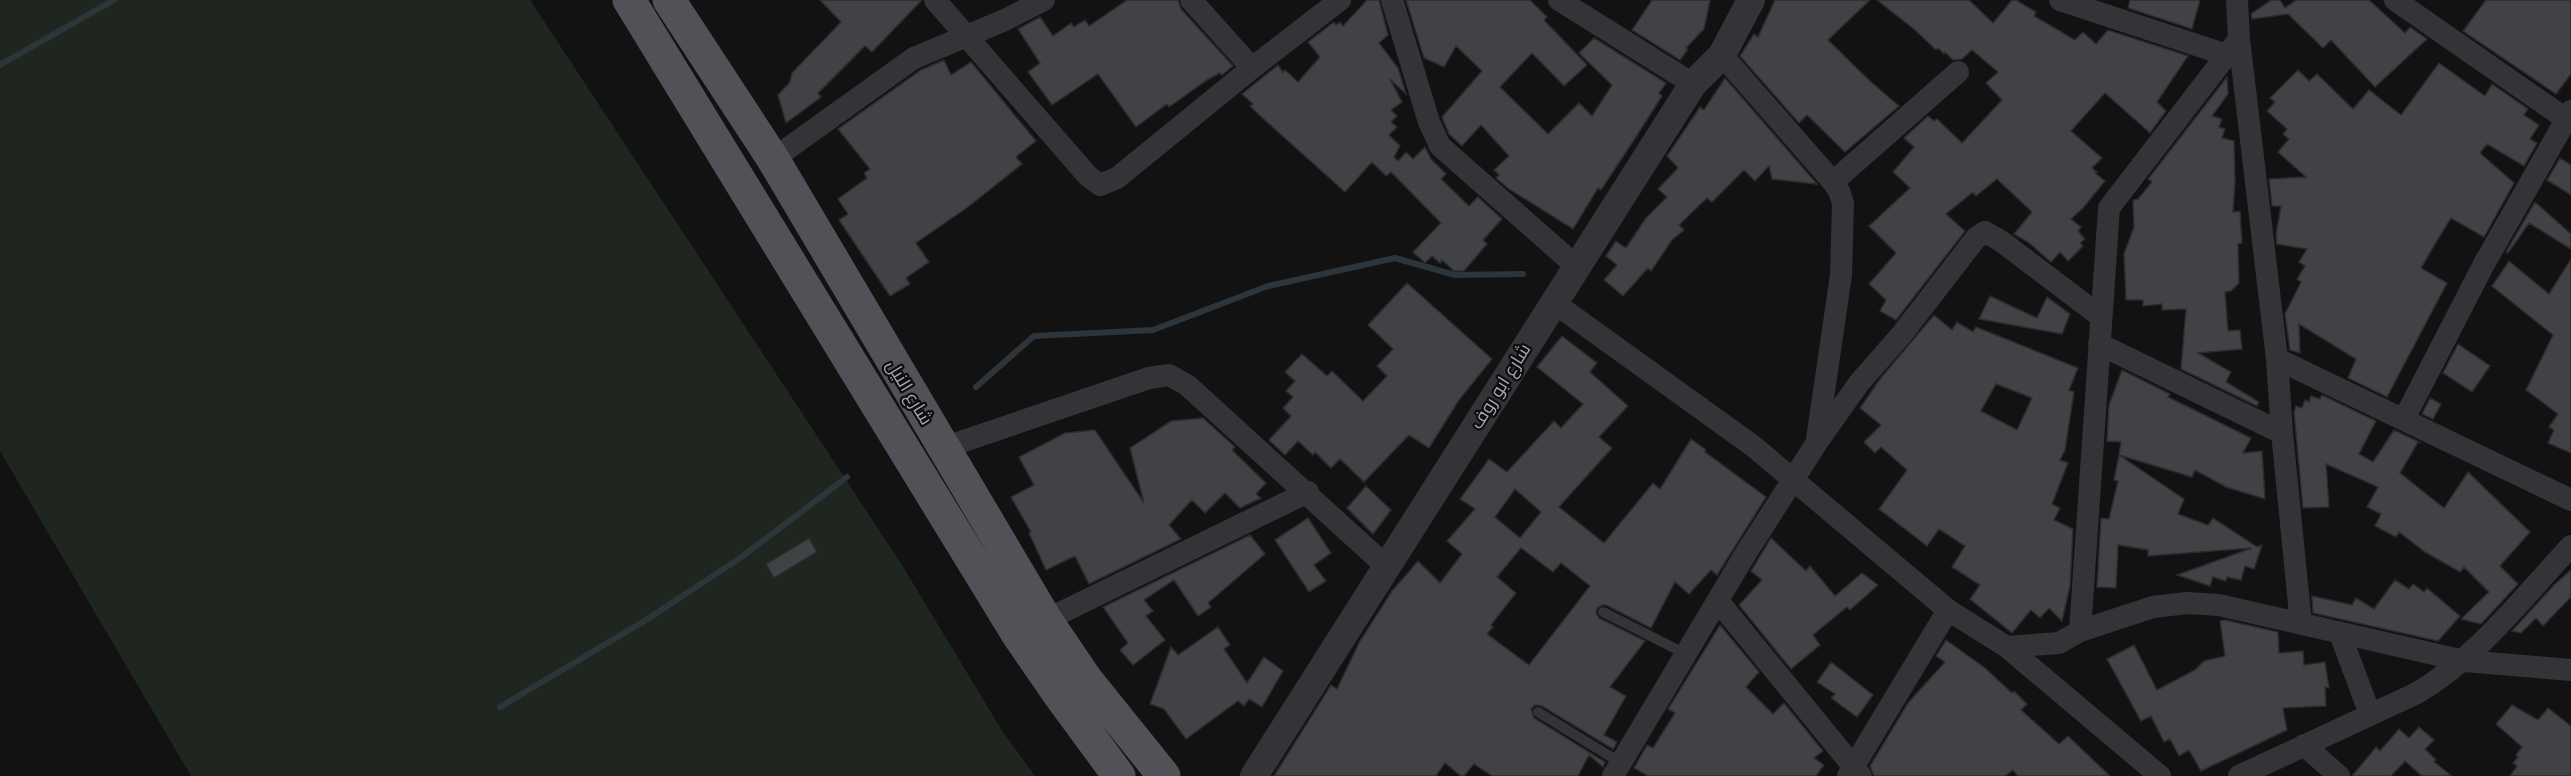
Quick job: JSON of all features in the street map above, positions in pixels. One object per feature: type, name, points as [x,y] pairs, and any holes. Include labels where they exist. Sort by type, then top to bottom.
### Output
[{"type":"main road","name":"شارع النيل","points":[[629,0],[1018,635],[1119,776]]},
{"type":"main road","name":"شارع النيل","points":[[678,4],[773,159],[1047,620],[1086,679],[1164,776]]},
{"type":"street","points":[[935,0],[967,34],[1088,176],[1100,185],[1117,178],[1340,0]]},
{"type":"street","points":[[773,159],[914,58],[1005,20],[1044,0]]},
{"type":"street","points":[[1191,0],[1252,68]]},
{"type":"street","points":[[1392,0],[1429,122],[1440,146],[1576,266]]},
{"type":"street","points":[[1559,0],[1693,84]]},
{"type":"street","name":"شارع ابو روف","points":[[1254,776],[1693,84],[1722,55],[1750,0]]},
{"type":"street","points":[[2060,0],[2233,47]]},
{"type":"street","points":[[2237,0],[2233,47],[2277,359],[2301,624]]},
{"type":"street","points":[[2395,0],[2568,115],[2484,264],[2404,419]]},
{"type":"street","points":[[2080,631],[2109,208],[2233,47]]},
{"type":"street","points":[[1722,55],[1833,182],[1843,203],[1840,275],[1816,444]]},
{"type":"street","points":[[1833,182],[1958,72]]},
{"type":"street","points":[[1617,769],[1816,444],[1859,383],[1902,334],[1976,238],[1985,232],[2001,241],[2100,316]]},
{"type":"street","points":[[1553,302],[1794,478],[1948,610],[2007,647],[2160,776]]},
{"type":"street","points":[[2099,345],[2282,434]]},
{"type":"street","points":[[2277,359],[2571,500]]},
{"type":"street","points":[[943,448],[1149,378],[1169,375],[1188,385],[1308,492],[1387,567]]},
{"type":"street","points":[[1047,620],[1308,492]]},
{"type":"street","points":[[2239,776],[2425,688],[2464,661],[2571,546]]},
{"type":"street","points":[[1718,601],[1854,773],[1948,610]]},
{"type":"street","points":[[2007,647],[2059,643],[2080,631],[2153,607],[2187,603],[2219,605],[2464,661],[2571,670]]},
{"type":"street","points":[[2340,634],[2370,714]]},
{"type":"street","points":[[2304,745],[2339,776]]},
{"type":"lane","points":[[1603,612],[1686,654]]},
{"type":"lane","points":[[1538,712],[1617,769]]},
{"type":"shaded area","points":[[0,0],[530,0],[902,565],[1001,729],[1035,776],[191,776],[0,451]]},
{"type":"building","points":[[820,0],[922,0],[872,52],[865,46],[818,93],[821,97],[786,123],[778,95],[790,82],[792,73],[841,22]]},
{"type":"building","points":[[1127,0],[1178,0],[1181,9],[1233,66],[1222,75],[1220,73],[1207,80],[1169,107],[1167,104],[1136,127],[1098,74],[1052,105],[1028,72],[1040,63],[1018,29],[1040,17],[1053,36],[1071,23],[1074,27],[1085,20],[1089,26]]},
{"type":"building","points":[[1367,0],[1379,0],[1388,35],[1379,43],[1398,68],[1406,94],[1390,79],[1402,102],[1391,110],[1397,116],[1391,122],[1397,127],[1389,135],[1400,146],[1394,157],[1398,161],[1406,152],[1413,159],[1425,147],[1431,159],[1446,174],[1441,179],[1469,206],[1478,197],[1502,219],[1483,240],[1487,244],[1464,271],[1454,271],[1442,260],[1440,263],[1432,256],[1425,263],[1413,252],[1441,223],[1391,172],[1386,176],[1372,162],[1345,192],[1250,106],[1253,104],[1242,94],[1278,65],[1283,72],[1285,70],[1298,82],[1320,57],[1308,42],[1334,22],[1336,25],[1340,22],[1343,26]]},
{"type":"building","points":[[1406,0],[1530,0],[1547,17],[1544,20],[1587,65],[1564,86],[1532,53],[1500,87],[1548,134],[1579,103],[1592,116],[1612,85],[1579,53],[1594,38],[1666,83],[1659,93],[1662,96],[1634,140],[1601,190],[1598,188],[1573,229],[1509,189],[1496,178],[1499,175],[1494,170],[1509,156],[1481,125],[1462,146],[1449,134],[1442,117],[1482,71],[1456,46],[1444,67],[1424,58]]},
{"type":"building","points":[[1652,0],[1710,0],[1704,29],[1686,48],[1688,49],[1680,60],[1632,30]]},
{"type":"building","points":[[1775,0],[1870,0],[1828,40],[1899,106],[1845,152],[1807,115],[1799,123],[1740,56],[1754,34],[1758,37]]},
{"type":"building","points":[[1877,0],[1969,0],[1993,23],[2012,0],[2016,0],[2036,12],[2034,16],[2075,40],[2083,32],[2096,44],[2108,30],[2188,56],[2157,102],[2166,111],[2150,133],[2105,93],[2071,131],[2102,158],[2092,168],[2105,181],[2071,219],[2081,227],[2078,231],[2085,239],[2080,243],[2083,246],[2068,261],[2060,252],[2051,262],[2028,242],[2014,234],[2032,212],[1997,179],[1976,196],[1973,192],[1946,214],[1965,231],[1896,320],[1880,311],[1886,300],[1869,284],[1896,253],[1869,226],[1910,188],[1893,172],[1914,147],[1904,138],[1928,116],[1934,121],[1937,119],[1962,143],[2002,100],[1986,83],[1998,72],[1972,50],[1962,59],[1953,60],[1945,52],[1944,54],[1938,48],[1936,50]]},
{"type":"building","points":[[2130,0],[2200,0],[2192,29],[2128,8]]},
{"type":"building","points":[[2271,0],[2280,0],[2285,8],[2296,0],[2369,0],[2405,33],[2410,27],[2427,39],[2375,87],[2331,40],[2323,48],[2288,14],[2252,19],[2251,14]]},
{"type":"building","points":[[2486,0],[2571,0],[2571,74],[2556,94],[2463,31]]},
{"type":"building","points":[[944,60],[951,75],[971,62],[1036,141],[1016,157],[1022,164],[968,207],[916,243],[929,262],[906,278],[910,284],[890,296],[839,220],[848,214],[838,199],[867,178],[864,173],[870,169],[838,129],[921,70]]},
{"type":"building","points":[[2439,63],[2485,96],[2492,84],[2528,109],[2524,115],[2539,125],[2530,139],[2537,143],[2524,166],[2487,144],[2480,153],[2514,183],[2484,237],[2451,218],[2438,239],[2421,268],[2447,283],[2387,397],[2348,378],[2356,359],[2299,324],[2300,353],[2290,350],[2285,314],[2301,282],[2297,279],[2305,266],[2299,262],[2307,249],[2277,244],[2276,235],[2281,206],[2272,206],[2269,179],[2306,177],[2278,152],[2289,139],[2283,134],[2287,129],[2267,111],[2275,102],[2270,98],[2298,70],[2309,81],[2317,74],[2353,109],[2369,90],[2401,115]]},
{"type":"building","points":[[2227,77],[2228,94],[2212,116],[2222,119],[2219,127],[2225,129],[2222,138],[2234,141],[2233,212],[2240,211],[2242,243],[2238,244],[2239,283],[2231,291],[2225,292],[2228,331],[2240,330],[2242,349],[2198,353],[2231,372],[2226,382],[2259,402],[2257,406],[2181,369],[2186,309],[2162,310],[2162,304],[2143,306],[2143,300],[2126,300],[2124,254],[2134,227],[2133,200],[2138,199],[2152,182],[2148,179]]},
{"type":"building","points":[[1725,78],[1817,184],[1772,179],[1769,166],[1755,181],[1744,170],[1712,202],[1707,198],[1679,225],[1684,230],[1672,240],[1651,271],[1648,268],[1623,296],[1604,280],[1617,265],[1606,256],[1616,241],[1626,248],[1646,218],[1667,197],[1658,189],[1678,168],[1667,156],[1700,107],[1704,110]]},
{"type":"building","points":[[2560,158],[2571,165],[2571,195],[2547,180]]},
{"type":"building","points":[[2535,202],[2571,234],[2571,249],[2529,223],[2508,253],[2506,252]]},
{"type":"building","points":[[2571,259],[2571,453],[2548,443],[2554,430],[2549,427],[2558,414],[2526,390],[2553,335],[2492,286],[2509,261],[2549,294]]},
{"type":"building","points":[[1407,283],[1492,359],[1459,400],[1429,448],[1409,435],[1364,482],[1340,459],[1331,468],[1315,452],[1313,455],[1298,441],[1285,455],[1269,440],[1291,416],[1283,408],[1293,397],[1286,391],[1295,381],[1285,372],[1302,354],[1327,376],[1332,371],[1363,401],[1387,376],[1377,366],[1393,349],[1368,325]]},
{"type":"building","points":[[1990,296],[2037,318],[2047,297],[2070,314],[2062,334],[1979,319]]},
{"type":"building","points":[[1934,315],[1952,330],[1957,322],[1973,332],[1976,327],[2078,368],[2069,390],[2074,392],[2065,450],[2060,460],[2068,463],[2052,504],[2060,508],[2054,520],[2073,529],[2070,586],[2062,621],[2049,608],[2040,618],[2031,610],[2012,633],[1970,599],[1980,585],[1952,567],[1965,546],[1939,529],[1927,546],[1879,509],[1907,470],[1881,447],[1875,453],[1864,442],[1881,425],[1860,408],[1880,379]],"holes":[[[1996,384],[2032,398],[2017,430],[1981,411]]]},
{"type":"building","points":[[1562,336],[1597,363],[1590,372],[1628,406],[1599,437],[1612,448],[1559,507],[1604,543],[1653,483],[1660,489],[1691,439],[1766,497],[1717,575],[1711,570],[1689,594],[1675,582],[1651,628],[1606,605],[1597,608],[1596,613],[1599,618],[1645,641],[1610,687],[1626,696],[1604,735],[1617,742],[1613,749],[1542,706],[1535,705],[1531,709],[1534,718],[1605,762],[1603,767],[1589,755],[1578,776],[1492,776],[1474,764],[1464,776],[1461,776],[1445,763],[1436,776],[1274,776],[1331,685],[1337,689],[1360,641],[1392,591],[1418,561],[1440,583],[1462,554],[1447,541],[1475,509],[1460,499],[1489,459],[1507,472],[1554,421],[1561,428],[1583,404],[1537,367]],"holes":[[[1515,489],[1541,512],[1520,538],[1495,517]],[[1521,548],[1553,572],[1561,563],[1590,586],[1529,665],[1487,634],[1493,627],[1491,625],[1516,593],[1497,577]]]},
{"type":"building","points":[[2458,344],[2490,366],[2472,392],[2443,373]]},
{"type":"building","points":[[2122,370],[2170,394],[2168,397],[2251,438],[2243,453],[2262,451],[2265,499],[2226,487],[2195,470],[2192,477],[2119,455],[2121,442],[2107,441],[2109,405]]},
{"type":"building","points":[[2322,395],[2376,421],[2359,454],[2373,462],[2394,430],[2421,443],[2418,442],[2400,473],[2444,508],[2468,472],[2530,532],[2500,566],[2518,584],[2481,624],[2461,619],[2489,592],[2464,567],[2460,572],[2425,552],[2399,532],[2396,537],[2375,526],[2381,514],[2367,507],[2378,487],[2326,464],[2329,507],[2303,508],[2294,412],[2296,406],[2302,408],[2305,400],[2309,402],[2311,396],[2320,399]]},
{"type":"building","points":[[2430,398],[2441,404],[2433,419],[2422,414]]},
{"type":"building","points":[[1203,418],[1235,447],[1232,450],[1266,483],[1256,494],[1261,498],[1240,508],[1225,493],[1205,513],[1192,500],[1169,525],[1181,539],[1089,584],[1075,556],[1046,570],[1029,533],[1031,532],[1011,497],[1034,485],[1019,457],[1065,433],[1095,430],[1144,503],[1130,448],[1171,421]]},
{"type":"building","points":[[2119,455],[2184,499],[2178,514],[2208,525],[2213,518],[2257,547],[2262,545],[2254,569],[2245,566],[2241,580],[2227,577],[2226,581],[2213,577],[2210,586],[2177,575],[2252,548],[2148,556],[2148,550],[2118,545],[2116,588],[2097,587],[2101,518],[2109,519],[2118,481],[2114,480]]},
{"type":"building","points":[[1366,486],[1391,510],[1373,534],[1347,508]]},
{"type":"building","points":[[1308,518],[1331,553],[1314,565],[1326,581],[1309,592],[1275,540]]},
{"type":"building","points":[[1250,535],[1265,554],[1208,603],[1211,607],[1198,616],[1174,580],[1144,600],[1153,611],[1146,616],[1165,640],[1133,665],[1120,650],[1128,643],[1103,607]]},
{"type":"building","points":[[809,538],[817,552],[774,578],[766,564]]},
{"type":"building","points":[[1771,538],[1806,571],[1810,566],[1835,596],[1862,573],[1878,585],[1850,610],[1847,607],[1813,635],[1820,645],[1791,669],[1739,605],[1762,580],[1751,571]]},
{"type":"building","points":[[2571,570],[2571,597],[2543,626],[2536,618],[2521,633],[2512,631],[2554,585]]},
{"type":"building","points":[[2395,580],[2409,589],[2413,584],[2424,592],[2427,588],[2460,616],[2438,641],[2313,613],[2312,596],[2352,605],[2356,598],[2374,609]]},
{"type":"building","points":[[2225,620],[2278,632],[2279,653],[2303,651],[2304,665],[2325,662],[2329,688],[2325,687],[2326,706],[2283,708],[2287,730],[2201,771],[2189,750],[2179,756],[2170,739],[2164,742],[2151,716],[2141,721],[2107,659],[2134,645],[2157,690],[2195,670],[2204,661],[2225,656],[2220,621]]},
{"type":"building","points":[[1720,625],[1759,672],[1746,687],[1773,714],[1784,703],[1823,751],[1814,758],[1824,765],[1816,776],[1648,776],[1634,768],[1647,745],[1653,748],[1675,713],[1668,709]]},
{"type":"building","points":[[1218,627],[1230,645],[1224,649],[1247,683],[1264,657],[1283,671],[1262,707],[1249,699],[1244,706],[1238,701],[1186,739],[1164,709],[1150,704],[1171,647],[1178,655]]},
{"type":"building","points":[[1946,640],[1985,668],[2012,693],[2014,691],[2027,704],[2021,710],[2059,744],[2068,736],[2110,776],[2018,776],[2013,770],[2005,776],[1874,776],[1870,766],[1908,703],[1945,662],[1936,656]]},
{"type":"building","points":[[1831,662],[1873,695],[1857,717],[1831,698],[1835,694],[1817,682]]},
{"type":"building","points":[[2512,705],[2538,720],[2548,708],[2571,726],[2571,776],[2510,776],[2517,766],[2513,763],[2522,747],[2496,724]]},
{"type":"building","points":[[2419,727],[2434,740],[2425,749],[2436,760],[2434,762],[2452,776],[2422,776],[2405,761],[2391,776],[2352,776],[2376,747],[2380,751],[2399,729],[2409,738]]},
{"type":"waterway","points":[[0,65],[114,0]]},
{"type":"waterway","points":[[976,387],[1034,336],[1153,330],[1268,286],[1395,258],[1455,275],[1523,274]]},
{"type":"waterway","points":[[500,707],[646,620],[743,556],[847,477]]}]
